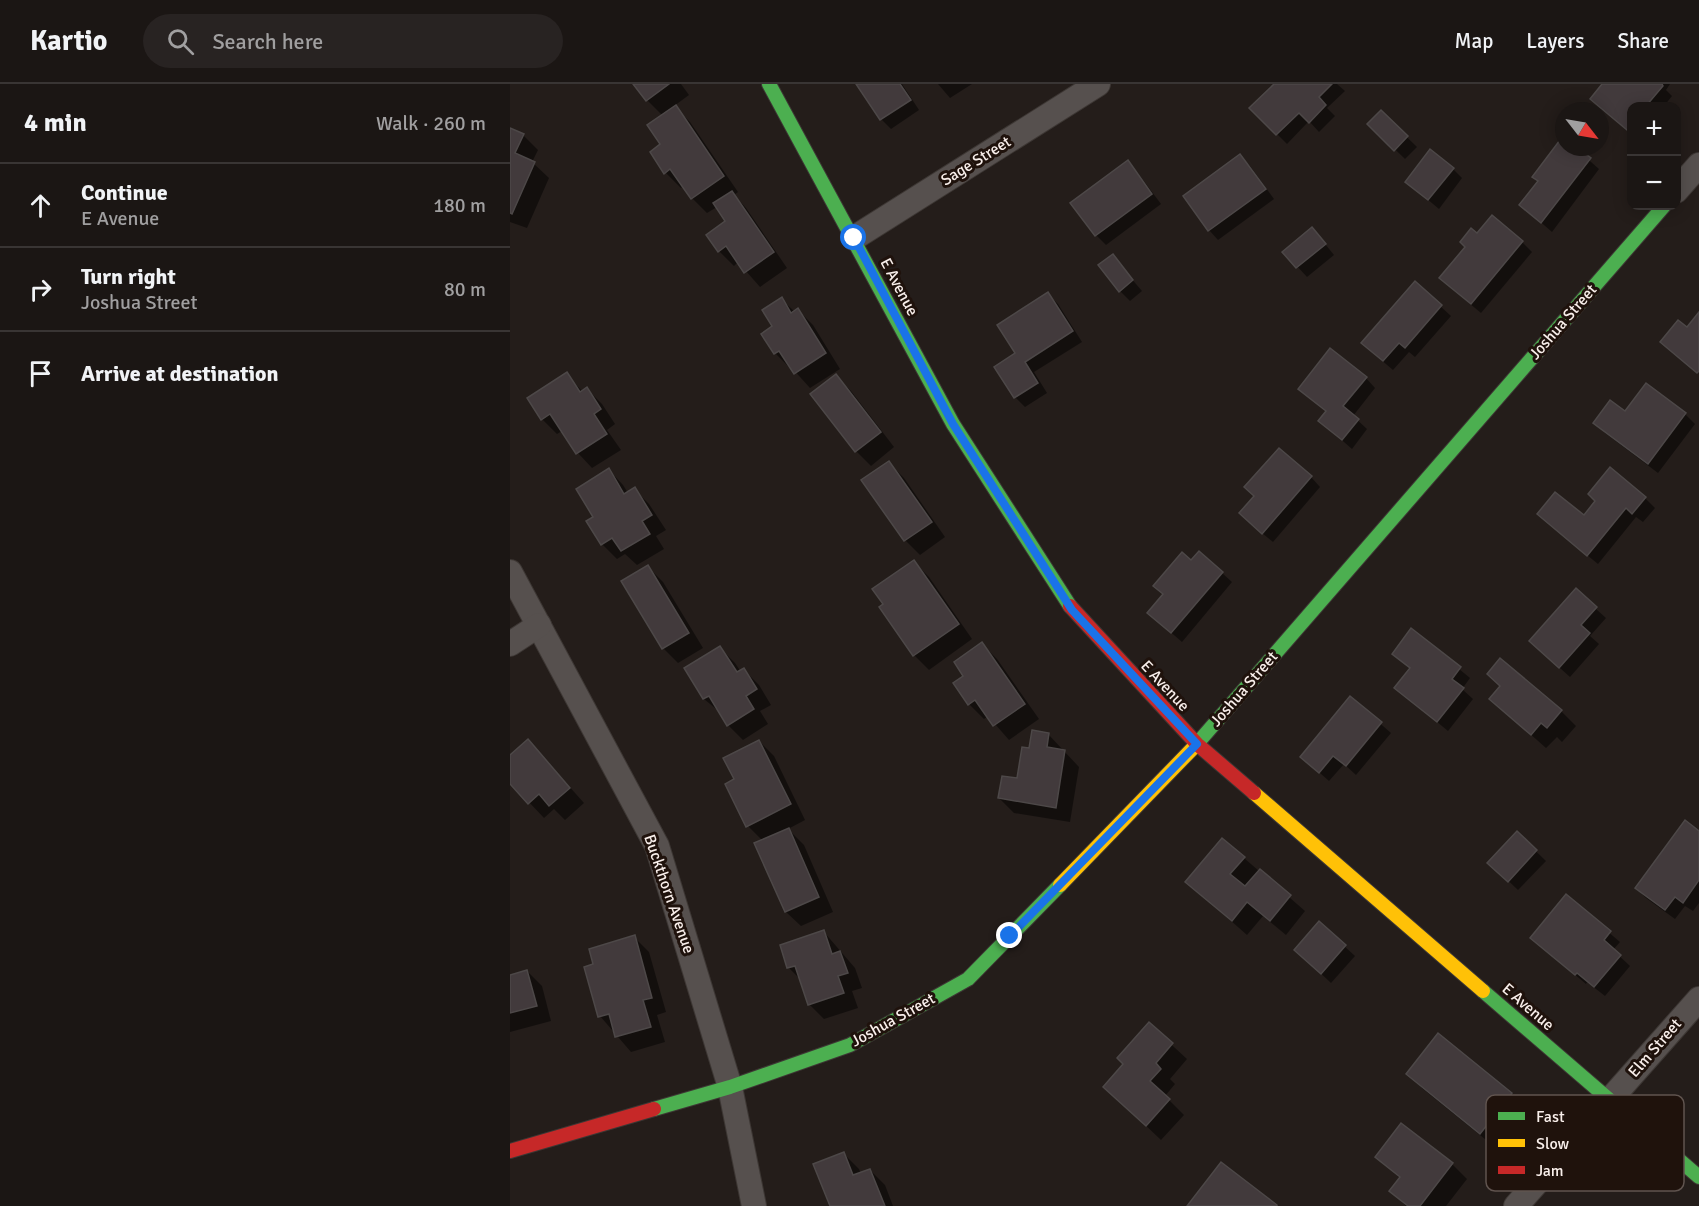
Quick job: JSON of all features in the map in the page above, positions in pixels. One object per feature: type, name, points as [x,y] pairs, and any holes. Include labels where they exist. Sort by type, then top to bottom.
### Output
[{"type":"street","name":"E Avenue","points":[[769,84],[953,424],[1072,610],[1197,744],[1604,1095]]},
{"type":"street","name":"Sage Street","points":[[854,238],[1098,84]]},
{"type":"street","points":[[1681,186],[1699,165]]},
{"type":"street","name":"Joshua Street","points":[[510,1150],[730,1087],[850,1045],[968,979],[1197,744],[1661,210]]},
{"type":"street","name":"Buckthorn Avenue","points":[[510,572],[657,846],[730,1087],[754,1206]]},
{"type":"street","points":[[510,644],[539,625]]},
{"type":"street","name":"Elm Street","points":[[1614,1095],[1699,999]]},
{"type":"street","name":"E Avenue","points":[[1684,1164],[1699,1177]]},
{"type":"street","name":"Elm Street","points":[[1516,1206],[1529,1191]]},
{"type":"building","points":[[633,84],[669,84],[646,101]]},
{"type":"building","points":[[856,84],[900,84],[911,100],[880,120]]},
{"type":"building","points":[[1274,84],[1332,84],[1319,97],[1326,105],[1309,123],[1299,113],[1276,135],[1249,108]]},
{"type":"building","points":[[1602,84],[1662,84],[1663,86],[1649,102],[1627,102],[1627,130],[1609,115],[1609,102],[1594,102],[1590,99]]},
{"type":"building","points":[[676,105],[724,176],[691,199],[670,169],[664,174],[650,152],[660,144],[647,125]]},
{"type":"building","points":[[1381,110],[1408,136],[1394,151],[1367,124]]},
{"type":"building","points":[[510,128],[524,134],[515,153],[535,162],[512,214],[510,213]]},
{"type":"building","points":[[1555,147],[1555,156],[1588,156],[1591,158],[1541,223],[1519,205],[1538,181],[1532,177]]},
{"type":"building","points":[[1430,149],[1454,168],[1428,200],[1405,182]]},
{"type":"building","points":[[1240,154],[1266,189],[1208,231],[1183,196]]},
{"type":"building","points":[[1128,160],[1152,194],[1095,236],[1070,203]]},
{"type":"building","points":[[732,191],[774,252],[744,273],[726,246],[718,252],[706,235],[725,221],[713,203]]},
{"type":"building","points":[[1492,215],[1523,241],[1471,304],[1439,278],[1465,247],[1460,242],[1471,228],[1477,233]]},
{"type":"building","points":[[1312,227],[1326,244],[1296,268],[1282,252]]},
{"type":"building","points":[[1113,254],[1133,280],[1119,292],[1098,265]]},
{"type":"building","points":[[1415,281],[1442,305],[1405,348],[1399,343],[1383,361],[1361,343]]},
{"type":"building","points":[[1048,292],[1073,331],[1025,362],[1038,383],[1014,398],[994,367],[1015,353],[997,325]]},
{"type":"building","points":[[782,297],[791,313],[798,308],[826,353],[794,374],[779,351],[774,354],[761,334],[772,326],[762,310]]},
{"type":"building","points":[[1699,312],[1699,371],[1697,373],[1660,342],[1678,320],[1687,327]]},
{"type":"building","points":[[1330,348],[1367,377],[1343,406],[1359,419],[1342,440],[1318,421],[1326,411],[1298,389]]},
{"type":"building","points":[[567,372],[580,392],[587,387],[601,409],[594,414],[607,434],[576,454],[550,414],[541,420],[527,398]]},
{"type":"building","points":[[836,374],[881,432],[855,452],[810,394]]},
{"type":"building","points":[[1646,383],[1686,413],[1648,464],[1593,423],[1610,400],[1625,411]]},
{"type":"building","points":[[1279,448],[1312,476],[1262,534],[1239,513],[1254,496],[1244,487]]},
{"type":"building","points":[[889,461],[932,522],[904,541],[861,480]]},
{"type":"building","points":[[1610,467],[1646,497],[1632,514],[1626,508],[1587,556],[1537,514],[1555,492],[1584,515],[1595,501],[1588,494]]},
{"type":"building","points":[[609,468],[624,494],[635,487],[652,515],[642,521],[650,534],[621,551],[612,538],[601,545],[586,521],[593,517],[576,489]]},
{"type":"building","points":[[1199,551],[1223,572],[1171,633],[1147,613],[1163,594],[1153,586],[1182,552],[1191,560]]},
{"type":"building","points":[[914,560],[959,624],[913,656],[879,607],[883,604],[872,589]]},
{"type":"building","points":[[648,565],[689,633],[662,649],[621,581]]},
{"type":"building","points":[[1576,588],[1597,607],[1581,625],[1590,633],[1559,668],[1529,641]]},
{"type":"building","points":[[1411,628],[1461,667],[1452,679],[1464,688],[1437,722],[1394,688],[1410,668],[1392,654]]},
{"type":"building","points":[[982,642],[1025,704],[993,726],[975,700],[968,705],[953,683],[963,676],[954,662]]},
{"type":"building","points":[[720,646],[737,672],[744,668],[757,689],[746,696],[754,709],[727,726],[709,696],[703,699],[684,668]]},
{"type":"building","points":[[1500,658],[1562,710],[1547,728],[1541,723],[1531,735],[1489,699],[1500,686],[1487,674]]},
{"type":"building","points":[[1350,696],[1382,722],[1346,766],[1333,756],[1319,773],[1300,757]]},
{"type":"building","points":[[1032,730],[1049,733],[1047,747],[1065,750],[1056,808],[998,798],[1002,776],[1017,778],[1022,747],[1029,748]]},
{"type":"building","points":[[528,739],[570,788],[549,806],[539,794],[528,804],[510,784],[510,755]]},
{"type":"building","points":[[759,740],[791,804],[746,827],[725,784],[734,779],[723,758]]},
{"type":"building","points":[[1685,820],[1699,831],[1699,880],[1683,903],[1675,897],[1665,910],[1635,888]]},
{"type":"building","points":[[789,828],[819,897],[785,912],[754,843]]},
{"type":"building","points":[[1517,831],[1537,850],[1508,882],[1487,863]]},
{"type":"building","points":[[1222,838],[1245,857],[1230,874],[1245,886],[1260,869],[1291,895],[1270,921],[1247,902],[1232,921],[1185,882]]},
{"type":"building","points":[[1566,894],[1611,931],[1604,940],[1621,955],[1594,987],[1577,973],[1575,975],[1530,938]]},
{"type":"building","points":[[1319,921],[1346,945],[1321,974],[1294,950]]},
{"type":"building","points":[[824,930],[832,954],[840,951],[848,973],[838,976],[844,993],[808,1005],[795,966],[787,968],[780,945]]},
{"type":"building","points":[[635,935],[652,998],[643,1000],[651,1027],[615,1037],[609,1014],[598,1017],[584,967],[593,964],[589,949]]},
{"type":"building","points":[[527,970],[537,1006],[510,1013],[510,975]]},
{"type":"building","points":[[1149,1022],[1173,1043],[1156,1063],[1161,1069],[1150,1081],[1170,1099],[1146,1126],[1103,1087],[1123,1064],[1117,1058]]},
{"type":"building","points":[[1438,1033],[1512,1093],[1510,1095],[1486,1095],[1486,1126],[1480,1134],[1406,1074]]},
{"type":"building","points":[[1401,1123],[1453,1163],[1420,1206],[1408,1206],[1389,1191],[1400,1177],[1375,1157]]},
{"type":"building","points":[[844,1152],[853,1175],[870,1169],[885,1206],[830,1206],[813,1164]]},
{"type":"building","points":[[1221,1162],[1277,1205],[1277,1206],[1187,1206]]},
{"type":"traffic: fast","points":[[769,84],[953,424],[1070,606]]},
{"type":"traffic: fast","points":[[1195,746],[1661,210]]},
{"type":"traffic: fast","points":[[654,1109],[730,1087],[850,1045],[968,979],[1060,885]]},
{"type":"traffic: fast","points":[[1483,991],[1604,1095]]},
{"type":"traffic: fast","points":[[1684,1164],[1699,1177]]},
{"type":"traffic: slow","points":[[1060,885],[1195,746]]},
{"type":"traffic: slow","points":[[1254,793],[1483,991]]},
{"type":"traffic: jam","points":[[1070,606],[1197,744],[1254,793]]},
{"type":"traffic: jam","points":[[510,1151],[654,1109]]},
{"type":"route","points":[[854,238],[953,424],[1072,610],[1197,744],[1010,936]]}]
